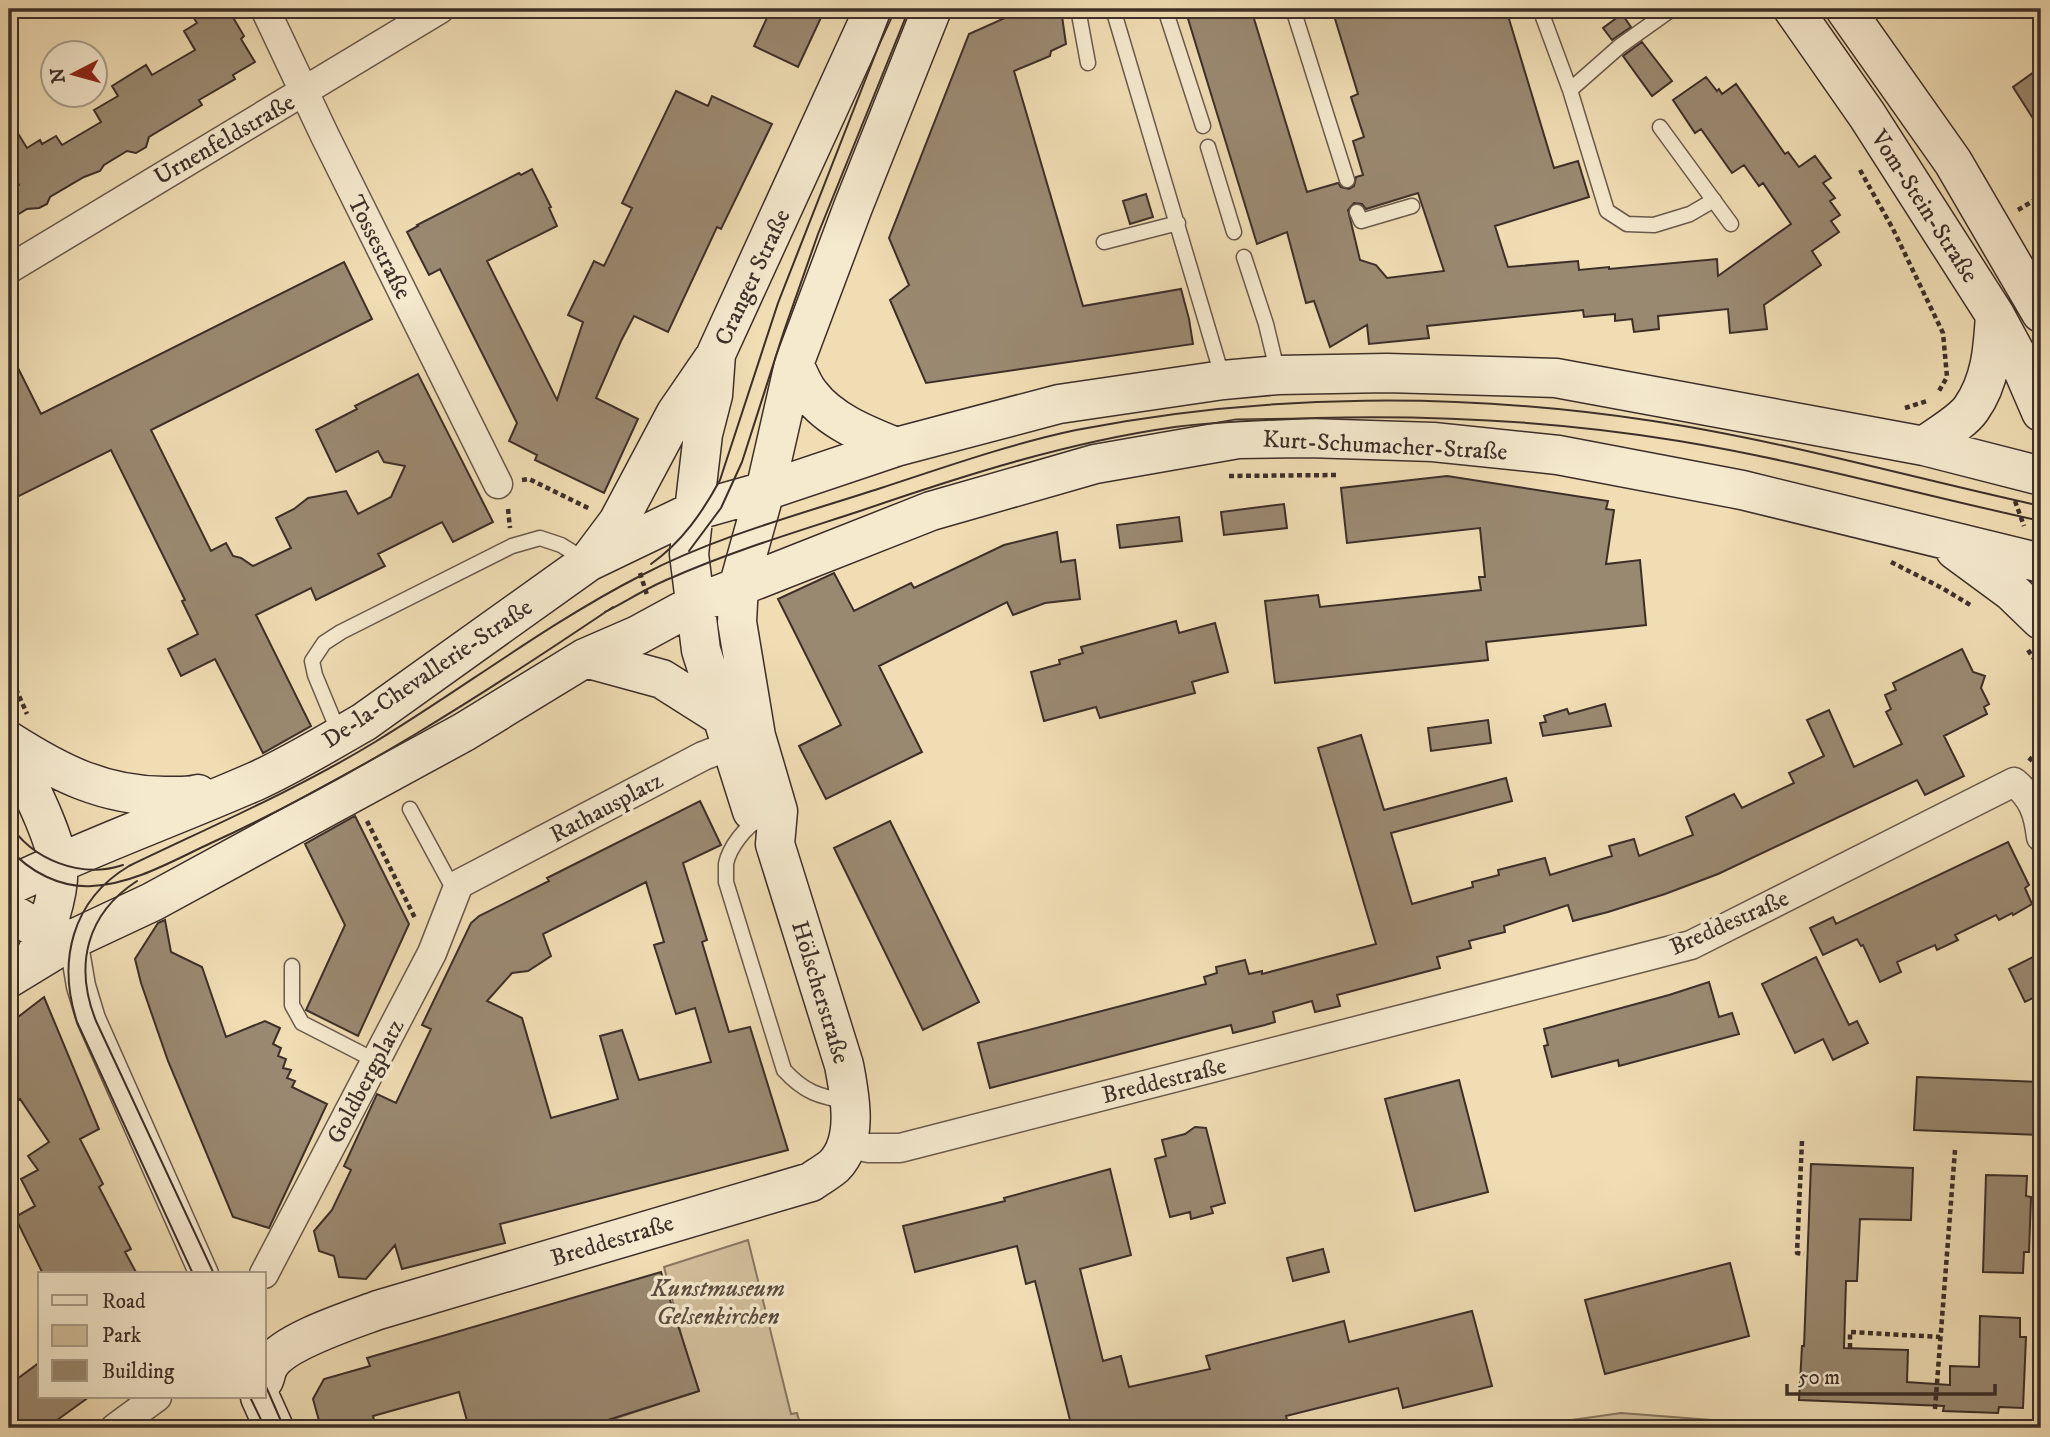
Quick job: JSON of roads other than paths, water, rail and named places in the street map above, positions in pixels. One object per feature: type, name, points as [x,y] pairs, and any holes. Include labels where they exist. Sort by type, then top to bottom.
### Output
[{"type":"main road","name":"Cranger Straße","points":[[695,604],[689,554],[703,434],[713,395],[716,354],[874,9]]},
{"type":"main road","points":[[39,953],[152,902],[464,732],[585,658],[638,635],[739,584],[765,491],[793,364],[932,9]]},
{"type":"main road","name":"Vom-Stein-Straße","points":[[1793,9],[1867,115],[1994,315],[2016,354],[2041,412]]},
{"type":"main road","name":"Vom-Stein-Straße","points":[[1845,9],[1953,162],[2041,313]]},
{"type":"main road","points":[[1924,446],[1970,411],[1986,380],[1994,346],[1994,315]]},
{"type":"main road","points":[[588,562],[618,522],[676,414],[716,354]]},
{"type":"main road","points":[[793,364],[810,395],[830,414],[859,432],[895,447]]},
{"type":"main road","points":[[765,491],[895,447],[1059,404],[1223,380],[1278,375],[1387,373],[1556,379],[1924,446],[2041,476]]},
{"type":"main road","name":"Kurt-Schumacher-Straße","points":[[739,584],[930,510],[1095,464],[1238,439],[1433,442],[1558,455],[1729,488],[2041,563]]},
{"type":"main road","name":"De-la-Chevallerie-Straße","points":[[9,886],[58,862],[258,780],[364,722],[588,562],[694,511],[765,491]]},
{"type":"main road","points":[[1939,539],[1981,567],[2032,631]]},
{"type":"main road","name":"Hölscherstraße","points":[[736,732],[739,584]]},
{"type":"main road","name":"Hölscherstraße","points":[[695,604],[701,649],[736,732],[769,825],[844,1066],[851,1102],[847,1143]]},
{"type":"main road","points":[[585,658],[662,678],[736,732]]},
{"type":"main road","points":[[9,742],[58,862],[58,881],[39,953]]},
{"type":"main road","points":[[9,742],[60,772],[101,788],[141,796],[189,796],[258,780]]},
{"type":"main road","points":[[9,912],[39,953]]},
{"type":"main road","name":"Breddestraße","points":[[266,1374],[270,1363],[286,1350],[319,1332],[378,1310],[811,1182],[835,1166],[847,1143]]},
{"type":"main road","points":[[260,1398],[274,1428]]},
{"type":"street","name":"Tossestraße","points":[[265,9],[498,484]]},
{"type":"street","name":"Urnenfeldstraße","points":[[9,269],[440,9]]},
{"type":"street","name":"Rathausplatz","points":[[459,884],[736,732]]},
{"type":"street","name":"Breddestraße","points":[[847,1143],[868,1148],[900,1148],[1691,945],[2014,782],[2029,794],[2039,822],[2041,837]]},
{"type":"street","name":"Goldbergplatz","points":[[265,1272],[432,953],[459,884]]},
{"type":"street","points":[[39,953],[81,986],[91,1019],[203,1272]]},
{"type":"street","points":[[115,1428],[156,1398]]},
{"type":"lane","points":[[1078,9],[1088,63]]},
{"type":"lane","points":[[1113,9],[1223,380]]},
{"type":"lane","points":[[1165,9],[1203,125]]},
{"type":"lane","points":[[1293,9],[1347,180]]},
{"type":"lane","points":[[1540,9],[1570,90],[1608,211],[1627,224],[1654,225],[1690,214],[1714,200]]},
{"type":"lane","points":[[1570,90],[1620,46],[1672,9]]},
{"type":"lane","points":[[1660,127],[1731,225]]},
{"type":"lane","points":[[1208,147],[1234,232]]},
{"type":"lane","points":[[1357,212],[1361,221],[1412,206]]},
{"type":"lane","points":[[1104,242],[1178,223]]},
{"type":"lane","points":[[1244,257],[1266,324],[1278,375]]},
{"type":"lane","points":[[340,735],[315,675],[312,661],[324,643],[512,546],[540,538],[561,545],[588,562]]},
{"type":"lane","points":[[410,809],[449,881],[459,884]]},
{"type":"lane","points":[[769,825],[739,838],[726,862],[726,882],[784,1070],[796,1083],[816,1096],[851,1102]]},
{"type":"lane","points":[[292,967],[292,1005],[302,1023],[371,1068]]},
{"type":"tram line","points":[[651,564],[690,526],[720,480],[778,303],[893,9]]},
{"type":"tram line","points":[[689,551],[721,508],[742,462],[818,234],[909,9]]},
{"type":"tram line","points":[[192,1272],[77,1022],[71,999],[70,955],[74,934],[82,914],[94,896],[129,866],[315,776],[375,742],[573,614],[671,561],[760,527],[1027,442],[1076,430],[1147,418],[1292,403],[1437,401],[1509,405],[1653,421],[1799,449],[2041,506]]},
{"type":"tram line","points":[[605,612],[662,582],[717,559],[976,473],[1135,433],[1228,422],[1407,418],[1543,424],[1634,434],[1770,458],[2041,521]]},
{"type":"tram line","points":[[9,848],[36,871],[69,884],[92,886],[138,876],[264,818],[367,763],[467,703],[613,607]]},
{"type":"tram line","points":[[9,823],[31,847],[59,863],[91,870],[123,865]]},
{"type":"tram line","points":[[137,881],[106,909],[96,925],[86,961],[89,1001],[213,1272]]},
{"type":"tram line","points":[[266,1387],[284,1428]]},
{"type":"tram line","points":[[250,1398],[265,1428]]},
{"type":"park label","name":"Kunstmuseum Gelsenkirchen","points":[[718,1302]]}]
